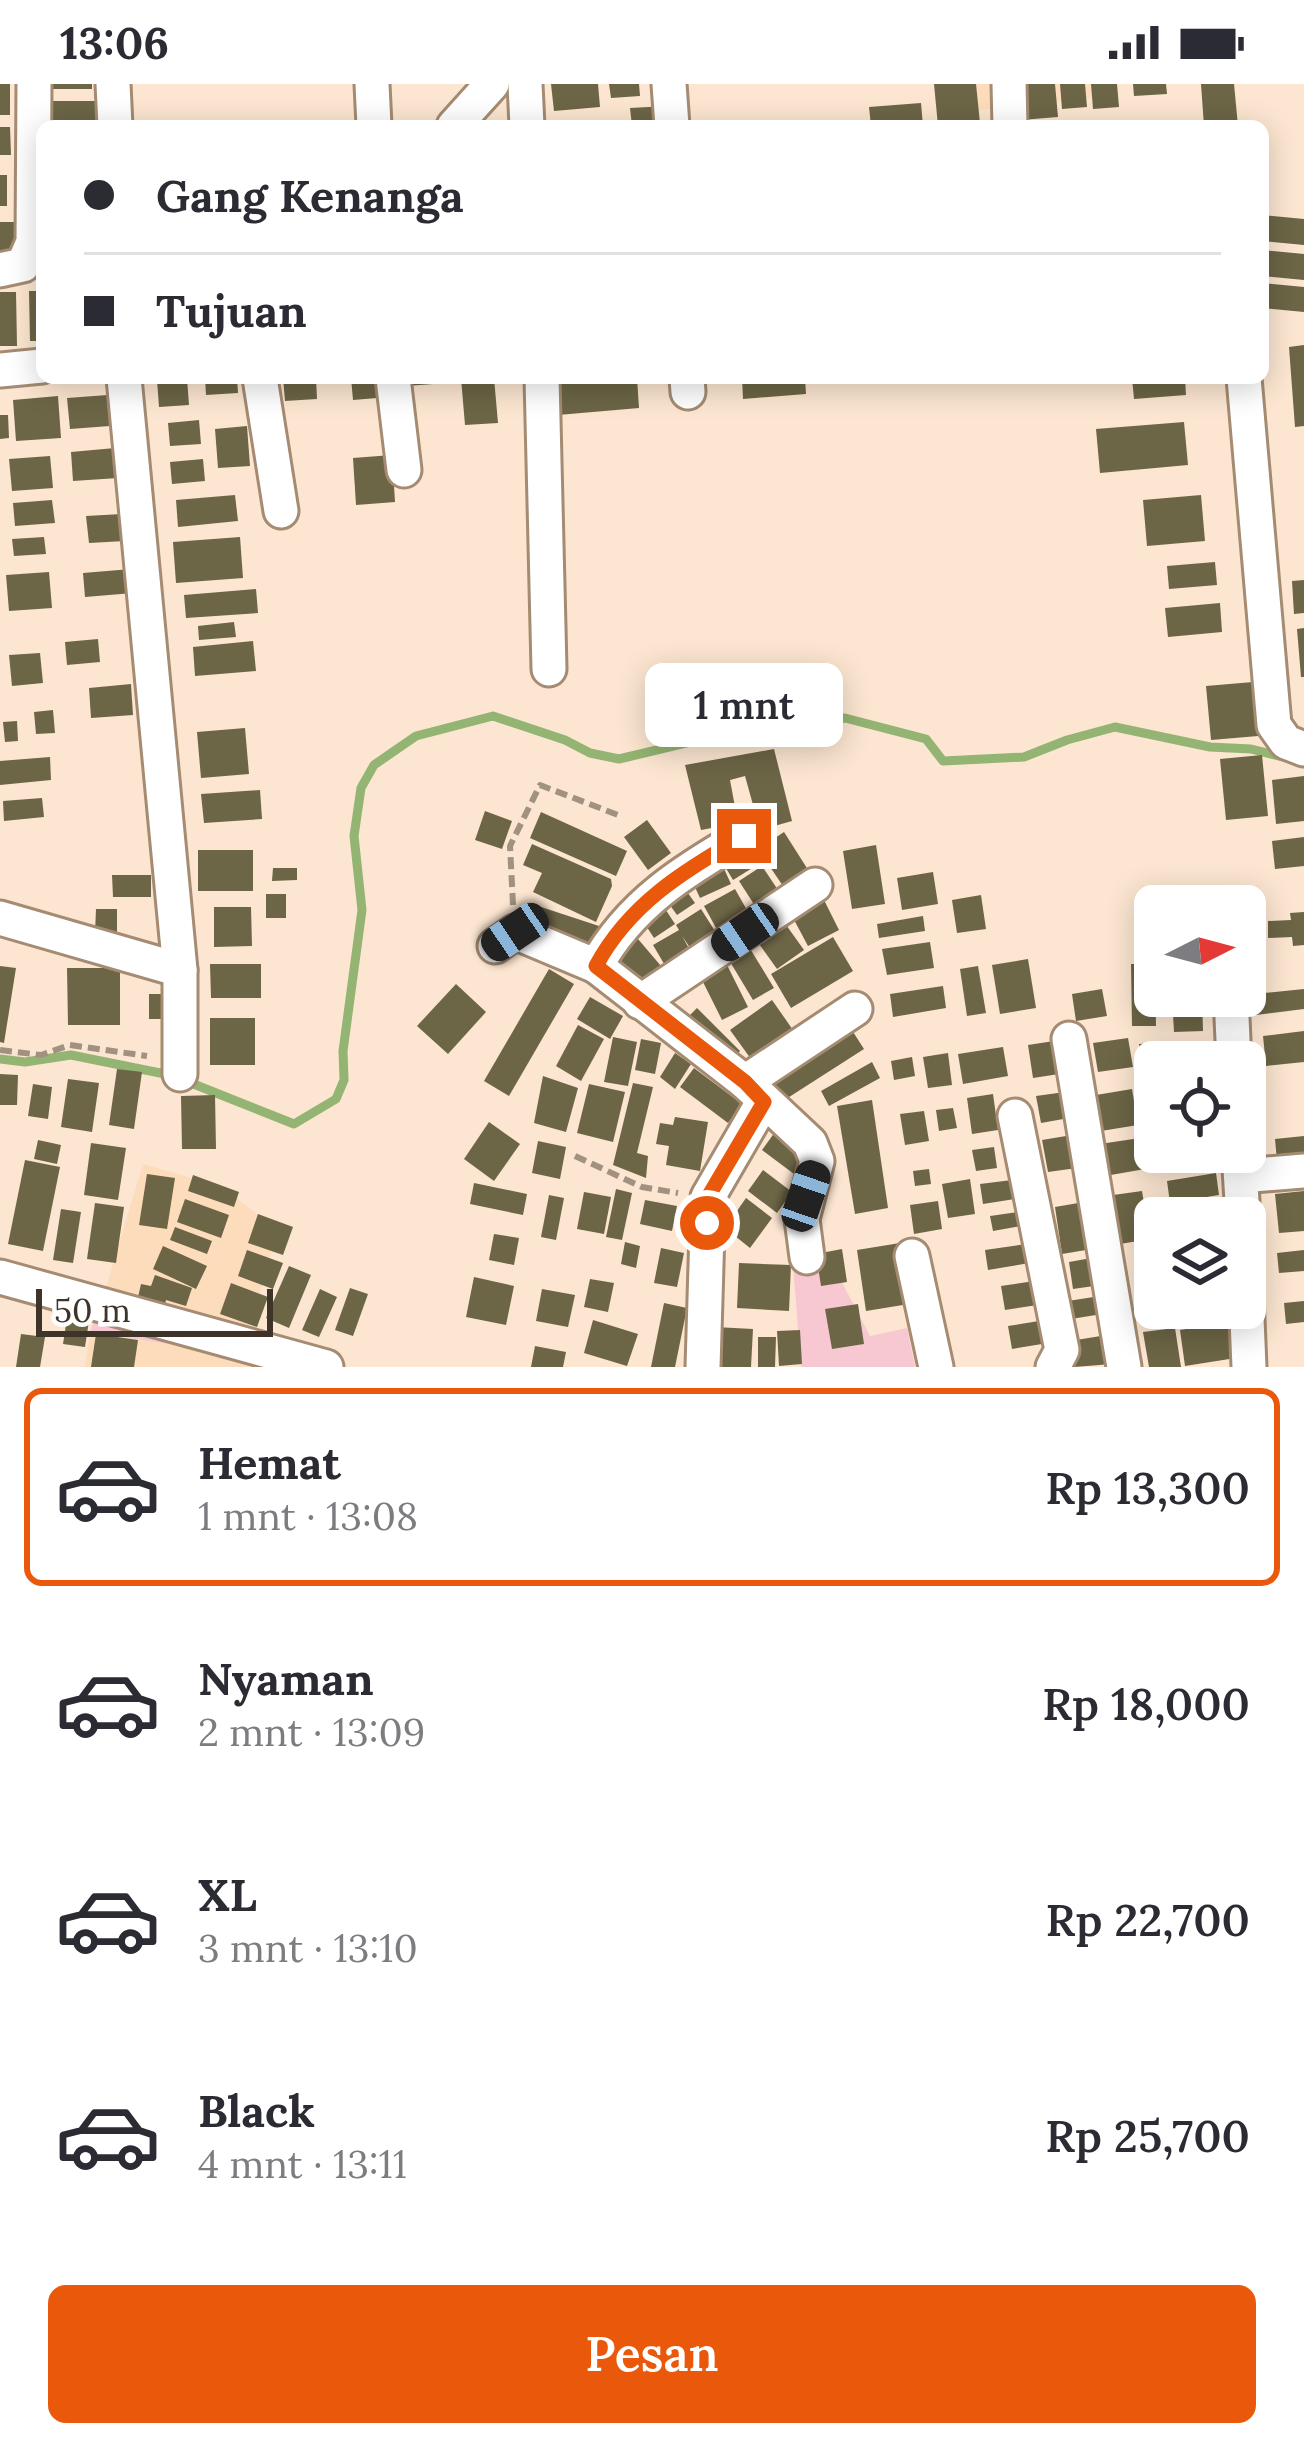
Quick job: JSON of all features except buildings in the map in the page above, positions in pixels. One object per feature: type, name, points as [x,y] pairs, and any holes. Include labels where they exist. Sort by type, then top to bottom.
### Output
[{"type":"street","points":[[0,270],[22,265],[33,242],[34,84]]},
{"type":"street","points":[[113,84],[115,120]]},
{"type":"street","points":[[372,84],[374,120]]},
{"type":"street","points":[[459,120],[492,84]]},
{"type":"street","points":[[525,84],[527,120]]},
{"type":"street","points":[[669,84],[672,120]]},
{"type":"street","points":[[1009,84],[1010,120]]},
{"type":"street","points":[[0,370],[36,367]]},
{"type":"street","points":[[125,384],[180,970],[180,1067]]},
{"type":"street","points":[[261,384],[281,511]]},
{"type":"street","points":[[394,384],[404,470]]},
{"type":"street","points":[[542,384],[549,669]]},
{"type":"street","points":[[1245,384],[1274,725],[1286,742],[1304,749]]},
{"type":"street","points":[[596,966],[657,891],[744,836]]},
{"type":"street","points":[[640,1002],[815,885]]},
{"type":"street","points":[[0,918],[180,970]]},
{"type":"street","points":[[505,939],[596,966],[754,1092],[810,1143],[816,1167],[802,1219],[807,1257]]},
{"type":"street","points":[[703,1367],[708,1197],[754,1092],[855,1009]]},
{"type":"street","points":[[1069,1040],[1124,1367]]},
{"type":"street","points":[[1015,1116],[1062,1350],[1053,1367]]},
{"type":"street","points":[[1266,1167],[1304,1171]]},
{"type":"street","points":[[912,1256],[936,1367]]},
{"type":"street","points":[[0,1277],[326,1367]]},
{"type":"street","points":[[1248,1329],[1250,1367]]},
{"type":"path","points":[[505,939],[510,846],[540,785],[618,815]]},
{"type":"path","points":[[0,1050],[41,1055],[70,1045],[180,1067]]},
{"type":"path","points":[[574,1156],[642,1187],[708,1197]]},
{"type":"shaded area","points":[[966,84],[1107,84],[1109,96],[969,111]]},
{"type":"shaded area","points":[[143,1164],[223,1187],[277,1230],[248,1336],[104,1294]]},
{"type":"shaded area","points":[[793,1265],[837,1273],[870,1336],[907,1328],[915,1367],[801,1367]]},
{"type":"shaded area","points":[[104,1294],[233,1354],[90,1332]]},
{"type":"shaded area","points":[[90,1332],[233,1354],[291,1367],[85,1367]]},
{"type":"waterway","points":[[186,1081],[294,1124],[336,1099],[344,1080],[343,1051],[362,910],[354,836],[361,788],[374,765],[416,736],[493,716],[590,753],[619,759],[770,723],[845,718],[926,739],[943,761],[1024,757],[1115,727],[1287,758]]},
{"type":"waterway","points":[[0,1059],[25,1062],[71,1055],[170,1075]]},
{"type":"route","points":[[707,1223],[708,1197],[764,1102],[596,966],[657,891],[744,836]]}]
